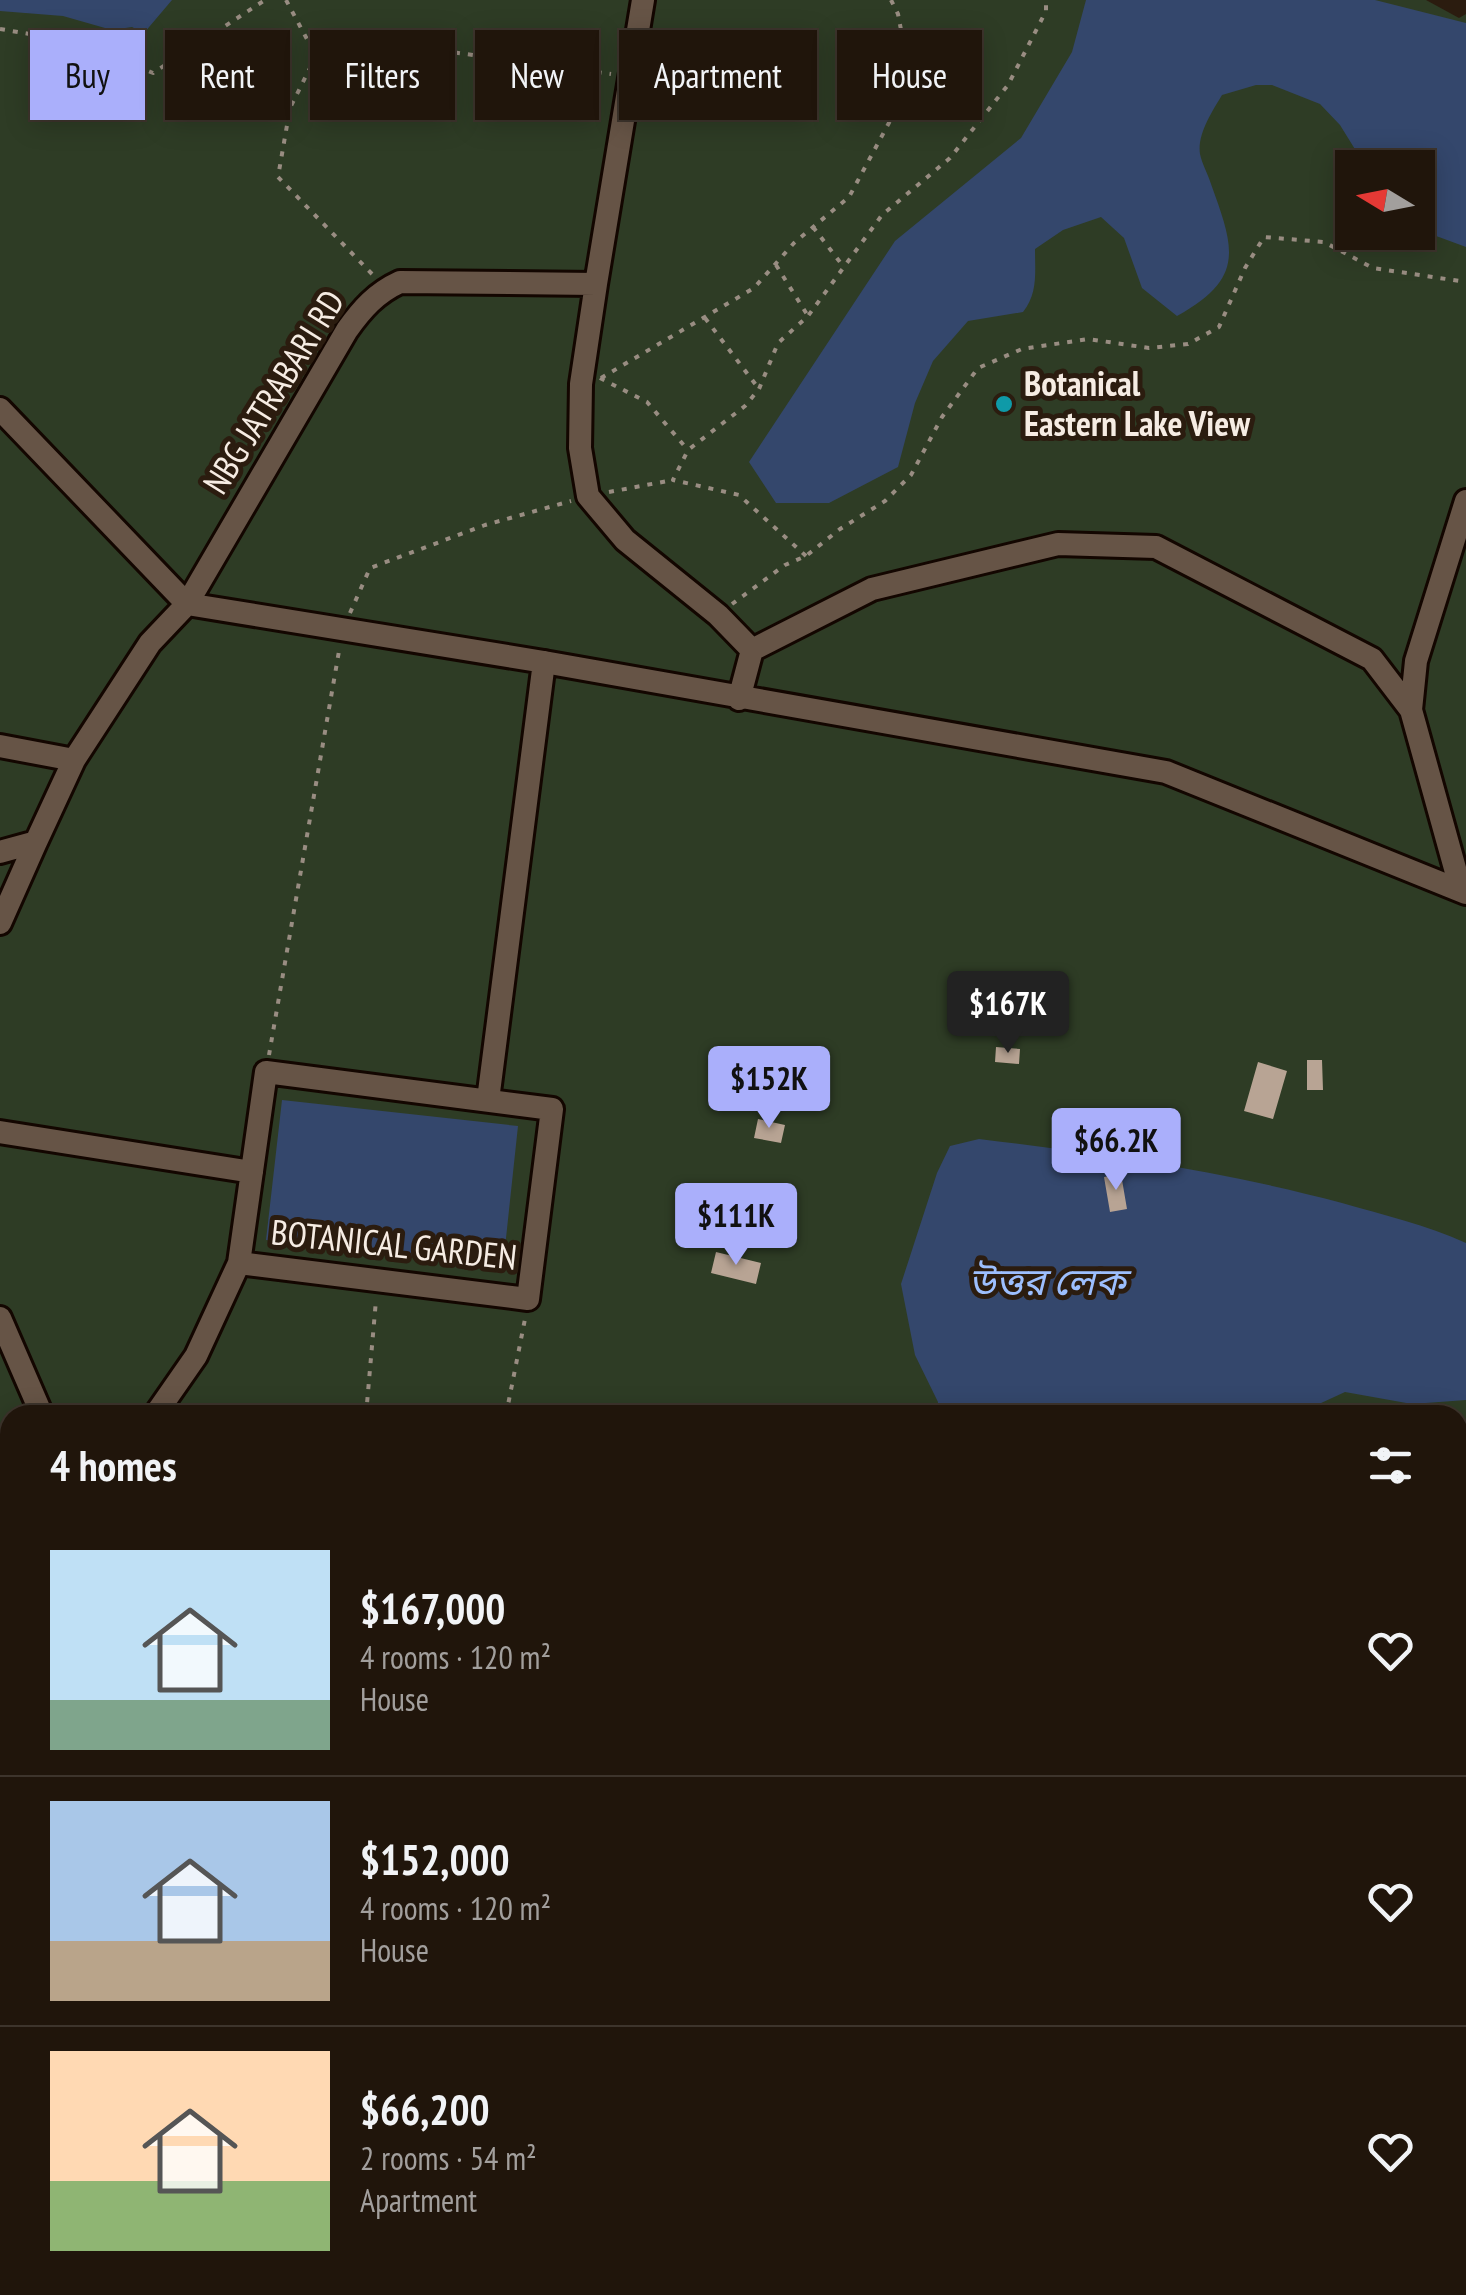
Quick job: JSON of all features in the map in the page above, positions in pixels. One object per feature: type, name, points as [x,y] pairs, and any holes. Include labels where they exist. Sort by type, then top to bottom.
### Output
[{"type":"street","points":[[639,30],[644,0]]},
{"type":"street","points":[[623,120],[596,284],[591,381],[580,448],[588,496],[625,540],[718,615],[752,650]]},
{"type":"street","name":"NBG JATRABARI RD","points":[[36,842],[74,760],[150,644],[187,604],[365,305],[385,288],[400,282],[596,284]]},
{"type":"street","points":[[0,410],[187,604],[544,662],[1166,772],[1464,891]]},
{"type":"street","points":[[1464,891],[1412,710],[1416,660],[1466,501]]},
{"type":"street","points":[[739,699],[752,650],[872,589],[1058,544],[1156,548],[1372,658],[1412,710]]},
{"type":"street","points":[[488,1100],[544,662]]},
{"type":"street","points":[[0,746],[74,760]]},
{"type":"street","points":[[0,852],[36,842]]},
{"type":"street","points":[[0,923],[36,842]]},
{"type":"street","name":"BOTANICAL GARDEN","points":[[163,1405],[196,1356],[239,1263],[266,1072],[552,1110],[528,1299],[239,1263]]},
{"type":"street","points":[[0,1132],[252,1172]]},
{"type":"street","points":[[0,1318],[38,1405]]},
{"type":"path","points":[[0,29],[77,42],[153,73],[265,0]]},
{"type":"path","points":[[286,0],[310,45]]},
{"type":"path","points":[[591,381],[754,288],[813,227],[849,198],[911,82],[898,14],[891,0]]},
{"type":"path","points":[[673,480],[688,450],[745,406],[759,389],[778,343],[808,316],[882,215],[950,158],[1008,85],[1046,10],[1046,0]]},
{"type":"path","points":[[455,53],[619,75]]},
{"type":"path","points":[[310,68],[290,108],[278,177],[385,288]]},
{"type":"path","points":[[813,227],[843,266]]},
{"type":"path","points":[[718,615],[785,565],[806,556],[840,528],[886,501],[911,475],[942,417],[978,368],[1022,349],[1088,339],[1149,348],[1188,344],[1218,327],[1264,237],[1324,242],[1373,268],[1466,282]]},
{"type":"path","points":[[775,264],[808,316]]},
{"type":"path","points":[[706,318],[759,389]]},
{"type":"path","points":[[591,381],[647,402],[688,450]]},
{"type":"path","points":[[266,1072],[343,629],[370,568],[486,525],[588,496],[673,480],[739,495],[806,556]]},
{"type":"path","points":[[367,1405],[378,1280]]},
{"type":"path","points":[[508,1405],[528,1299]]},
{"type":"green space","points":[[0,0],[1426,0],[1459,18],[1466,14],[1466,1405],[0,1405]]},
{"type":"water","points":[[0,0],[172,0],[145,32],[132,27],[112,30],[63,16],[0,11]]},
{"type":"water","points":[[1086,0],[1375,0],[1466,23],[1466,247],[1435,236],[1435,150],[1355,150],[1340,125],[1320,104],[1272,85],[1256,85],[1222,95],[1206,123],[1200,146],[1229,244],[1224,274],[1215,288],[1177,316],[1142,288],[1124,238],[1101,217],[1063,230],[1035,249],[1033,290],[1023,312],[968,321],[933,361],[915,403],[898,467],[829,503],[776,503],[749,462],[895,241],[1021,138],[1072,52]]},
{"type":"water","points":[[282,1100],[518,1126],[503,1266],[266,1240]]},
{"type":"water","name":"উত্তর লেক","points":[[979,1139],[1207,1173],[1389,1216],[1466,1243],[1466,1400],[1412,1404],[1345,1392],[1317,1405],[938,1405],[915,1355],[901,1284],[937,1173],[950,1146]]},
{"type":"building","points":[[996,1047],[1020,1049],[1019,1064],[995,1062]]},
{"type":"building","points":[[1307,1060],[1322,1060],[1323,1090],[1307,1090]]},
{"type":"building","points":[[1258,1062],[1287,1071],[1273,1119],[1244,1111]]},
{"type":"building","points":[[758,1119],[785,1125],[781,1143],[754,1138]]},
{"type":"building","points":[[1121,1174],[1127,1209],[1110,1212],[1104,1177]]},
{"type":"building","points":[[716,1252],[761,1263],[756,1284],[711,1273]]},
{"type":"place","name":"Botanical Eastern Lake View","points":[[1004,404]]}]
